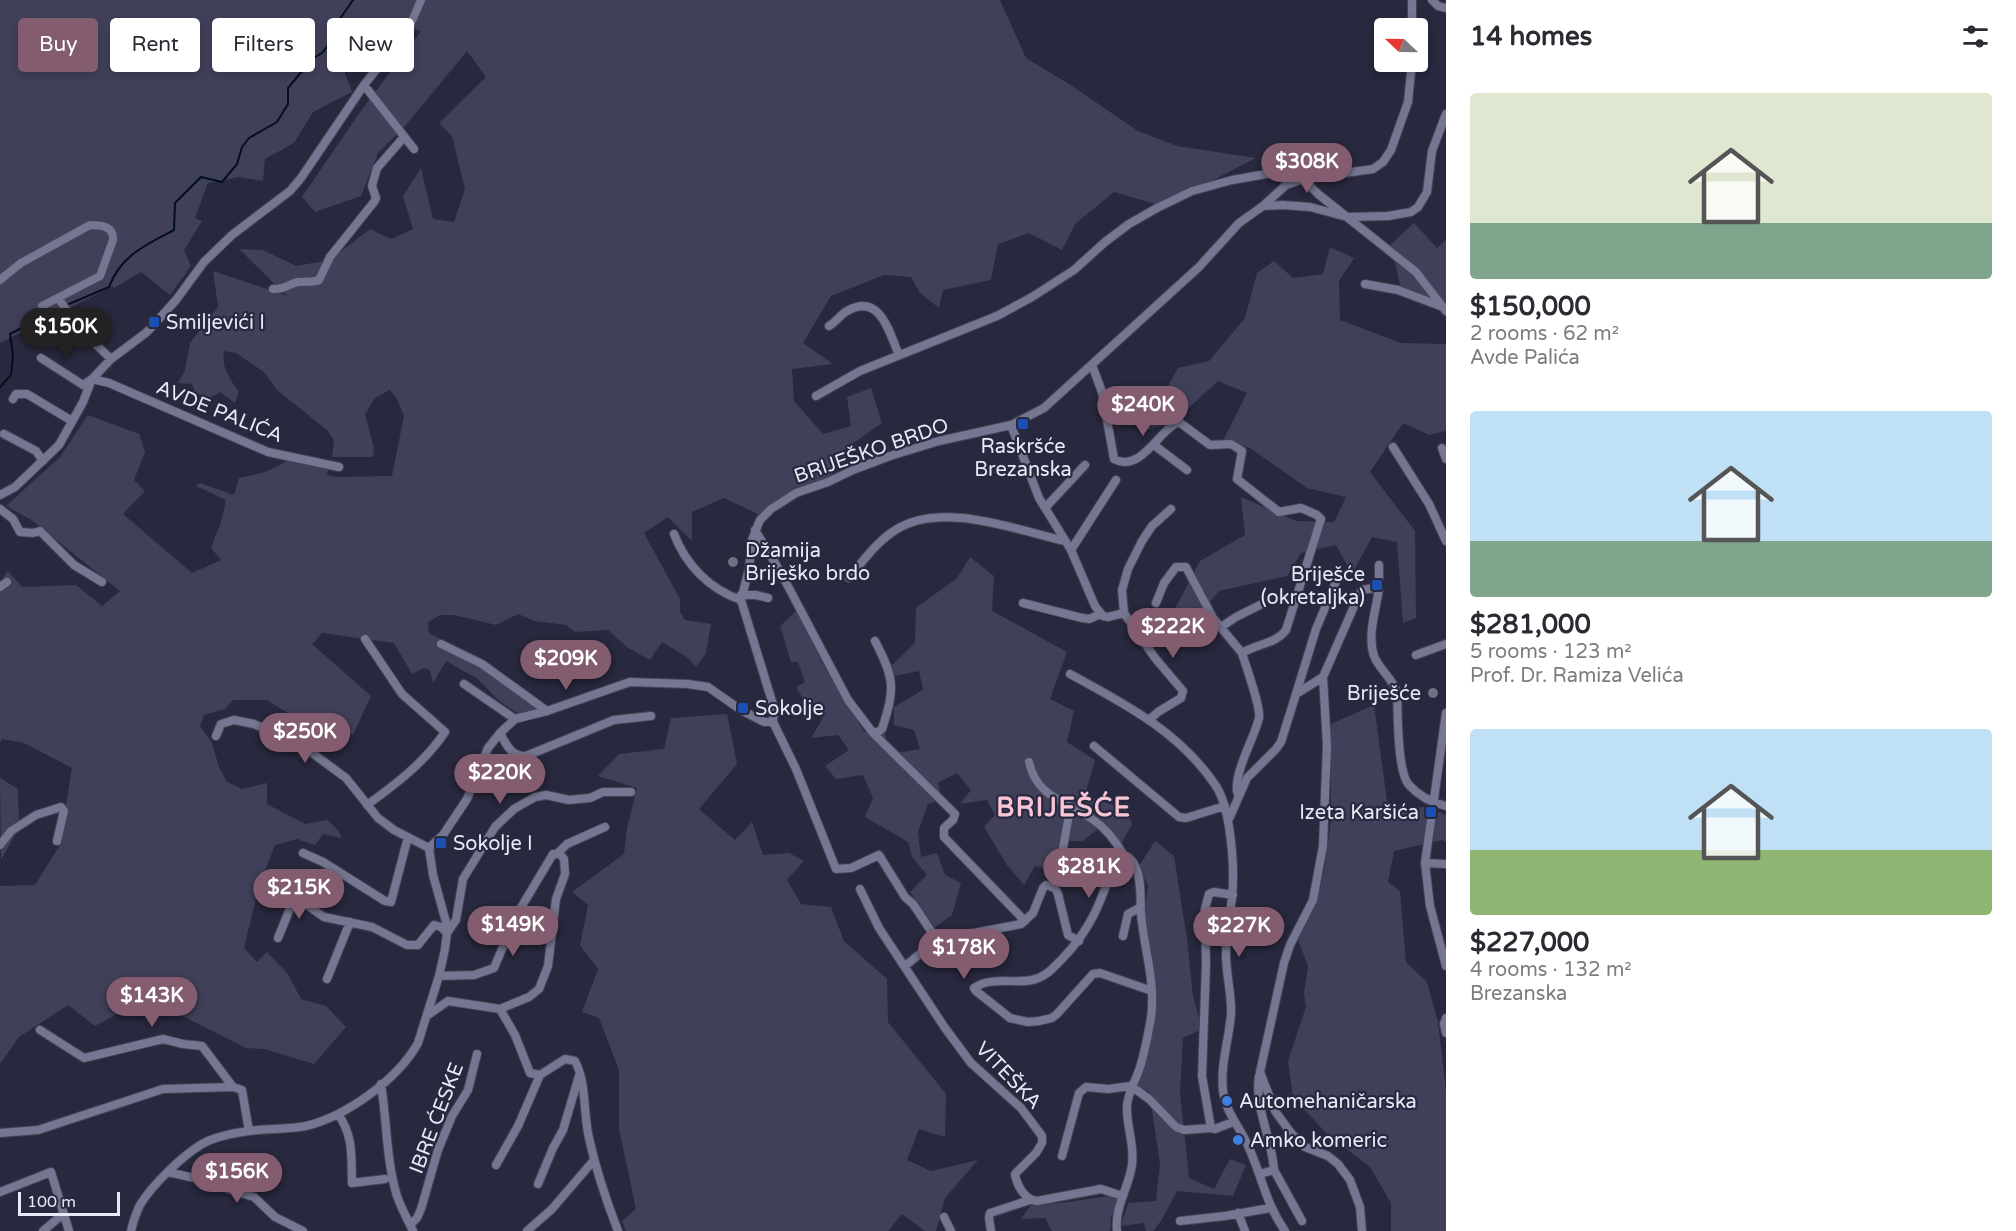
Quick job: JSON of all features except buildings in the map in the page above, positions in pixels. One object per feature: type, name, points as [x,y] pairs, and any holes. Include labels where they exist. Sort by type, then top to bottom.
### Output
[{"type":"street","points":[[0,495],[15,487],[59,445],[83,402],[92,379],[111,359],[147,332],[176,300],[204,262],[225,242],[290,191],[302,178],[364,85],[408,28],[421,0]]},
{"type":"street","points":[[1412,0],[1412,18]]},
{"type":"street","points":[[1432,0],[1437,6],[1446,8]]},
{"type":"street","points":[[1303,179],[1373,169],[1383,162],[1391,150],[1408,102],[1411,72]]},
{"type":"street","points":[[364,85],[372,92],[414,149]]},
{"type":"street","points":[[1263,206],[1310,207],[1347,217],[1403,214],[1418,207],[1427,192],[1432,151],[1446,114]]},
{"type":"street","points":[[273,290],[280,290],[301,281],[314,282],[322,277],[330,257],[374,202],[376,198],[372,186],[377,168],[404,137]]},
{"type":"street","points":[[816,396],[860,371],[997,316],[1032,297],[1074,270],[1105,242],[1130,224],[1192,190],[1266,174],[1290,173],[1303,179],[1318,194],[1416,272],[1445,309]]},
{"type":"street","name":"BRIJEŠKO BRDO","points":[[741,598],[749,569],[755,531],[760,520],[771,509],[796,493],[890,456],[929,444],[1011,425],[1044,408],[1199,267],[1239,222],[1263,206],[1286,185],[1303,179]]},
{"type":"street","points":[[0,280],[21,262],[90,225],[110,229],[114,234],[113,240],[100,276],[42,306]]},
{"type":"street","points":[[1365,284],[1398,290],[1445,309]]},
{"type":"street","points":[[58,298],[80,329],[111,359]]},
{"type":"street","points":[[829,326],[854,307],[867,305],[883,318],[899,355]]},
{"type":"street","name":"AVDE PALIĆA","points":[[41,357],[83,385],[92,379],[129,391],[268,452],[339,468]]},
{"type":"street","points":[[1092,365],[1102,392],[1114,459],[1120,462],[1134,459],[1154,445],[1177,422],[1210,445],[1232,444],[1242,452],[1237,479],[1273,508],[1279,512],[1300,508],[1321,519],[1286,630],[1278,639],[1259,644],[1242,653]]},
{"type":"street","points":[[13,399],[16,394],[27,394],[72,421]]},
{"type":"street","points":[[1011,425],[1045,508],[1071,550],[1095,606],[1101,614],[1108,617],[1124,613]]},
{"type":"street","points":[[4,434],[36,451],[42,461]]},
{"type":"street","points":[[1154,445],[1187,470]]},
{"type":"street","points":[[1393,447],[1429,504],[1446,541]]},
{"type":"street","points":[[1442,448],[1446,459]]},
{"type":"street","points":[[1045,508],[1085,465]]},
{"type":"street","points":[[1071,550],[1116,480]]},
{"type":"street","points":[[1150,719],[1181,698],[1184,691],[1155,658],[1124,613],[1122,590],[1128,569],[1142,541],[1152,526],[1171,510]]},
{"type":"street","points":[[1,511],[13,519],[20,532],[33,534],[40,531],[74,565],[102,582]]},
{"type":"street","points":[[849,578],[872,550],[897,529],[912,522],[962,518],[1065,541]]},
{"type":"street","points":[[755,531],[792,593],[848,700],[872,731],[955,814],[953,820],[944,828],[944,837],[1025,921]]},
{"type":"street","points":[[674,534],[682,552],[698,573],[728,596],[741,598],[756,595],[768,598]]},
{"type":"street","points":[[1379,565],[1373,650],[1378,664],[1394,683],[1397,692],[1402,767],[1408,784],[1434,803],[1446,806]]},
{"type":"street","points":[[1156,603],[1170,573],[1176,567],[1186,567],[1213,618],[1242,653],[1259,717],[1236,786],[1238,795]]},
{"type":"street","points":[[1229,819],[1247,778],[1281,742],[1316,629],[1336,582]]},
{"type":"street","points":[[1302,1221],[1274,1170],[1273,1153],[1258,1097],[1260,1072],[1284,963],[1290,945],[1313,900],[1323,846],[1327,745],[1323,677],[1362,590],[1379,587]]},
{"type":"street","points":[[741,598],[774,708],[773,722],[796,769],[836,869],[850,868],[879,855],[905,897],[913,903],[937,940]]},
{"type":"street","points":[[1023,603],[1089,619],[1101,614]]},
{"type":"street","points":[[1221,627],[1236,616],[1260,605]]},
{"type":"street","points":[[365,639],[402,694],[445,732],[436,746],[418,765],[367,805]]},
{"type":"street","points":[[872,731],[877,733],[882,729],[892,694],[892,681],[875,641]]},
{"type":"street","points":[[441,644],[482,664],[547,711]]},
{"type":"street","points":[[1416,655],[1446,644]]},
{"type":"street","points":[[1070,674],[1150,719],[1168,732],[1216,786],[1225,806],[1229,819],[1233,895],[1226,953],[1231,1012],[1222,1076],[1224,1099],[1233,1122],[1249,1146],[1270,1208],[1285,1231]]},
{"type":"street","points":[[1296,694],[1323,677]]},
{"type":"street","points":[[429,848],[443,835],[467,799],[488,748],[515,718],[547,711],[630,682],[708,687],[741,710],[764,722],[773,722]]},
{"type":"street","points":[[464,684],[515,718]]},
{"type":"street","points":[[1446,713],[1425,862],[1430,906],[1446,966]]},
{"type":"street","points":[[500,732],[518,757],[526,756],[614,720],[651,717]]},
{"type":"street","points":[[216,736],[221,724],[234,720],[254,724],[304,747],[346,778],[378,818],[429,848]]},
{"type":"street","points":[[1094,746],[1179,817],[1186,818],[1225,806]]},
{"type":"street","points":[[1029,762],[1034,778],[1042,788],[1106,830],[1137,871],[1152,991],[1150,1019],[1142,1063],[1131,1086],[1127,1107],[1132,1162],[1116,1222],[1117,1231]]},
{"type":"street","points":[[447,933],[456,920],[463,879],[495,827],[514,809],[536,797],[546,795],[569,800],[590,798],[603,792],[631,792]]},
{"type":"street","points":[[0,844],[11,831],[36,815],[61,807],[64,811],[57,841]]},
{"type":"street","points":[[1059,865],[1070,808]]},
{"type":"street","points":[[439,976],[474,975],[494,968],[516,916],[552,856],[567,844],[605,827]]},
{"type":"street","points":[[303,853],[323,862],[384,901],[391,902],[408,837]]},
{"type":"street","points":[[130,1231],[140,1205],[168,1172],[203,1143],[249,1131],[303,1126],[327,1120],[365,1097],[411,1055],[418,1043],[439,976],[447,933],[429,848]]},
{"type":"street","points":[[427,1016],[448,1001],[500,1009],[529,997],[539,989],[548,966],[556,899],[565,874],[564,859],[558,853]]},
{"type":"street","points":[[1123,854],[1116,859],[1098,911],[1079,941],[1043,976],[1030,980],[1000,980],[977,985],[974,988],[1010,1018],[1028,1022],[1052,1018],[1093,974],[1100,973],[1152,991]]},
{"type":"street","points":[[1425,862],[1446,864]]},
{"type":"street","points":[[906,966],[937,940],[1013,927],[1025,921],[1032,913],[1043,888],[1049,885],[1055,888],[1058,894],[1067,933],[1079,941]]},
{"type":"street","name":"VITEŠKA","points":[[860,889],[879,928],[945,1028],[971,1063],[1021,1108],[1041,1136],[1042,1143],[1036,1153],[1015,1174],[1015,1178],[1030,1200]]},
{"type":"street","points":[[1211,1128],[1202,1076],[1206,976],[1205,909],[1209,894],[1214,892],[1233,895]]},
{"type":"street","points":[[278,938],[296,894],[319,914],[372,927],[411,946],[418,945],[434,926],[441,927],[447,933]]},
{"type":"street","points":[[1123,936],[1128,914],[1141,907]]},
{"type":"street","points":[[327,979],[350,922]]},
{"type":"street","points":[[500,1009],[515,1035],[530,1073],[540,1075]]},
{"type":"street","points":[[1446,1018],[1444,1024],[1446,1033]]},
{"type":"street","points":[[40,1030],[84,1058],[163,1039],[202,1046],[233,1087]]},
{"type":"street","name":"IBRE ĆESKE","points":[[411,1228],[421,1209],[438,1150],[452,1116],[468,1090],[477,1054]]},
{"type":"street","points":[[496,1165],[518,1126],[540,1075],[566,1059],[575,1061],[580,1071],[588,1136],[594,1160],[618,1231]]},
{"type":"street","points":[[538,1184],[563,1130],[580,1071]]},
{"type":"street","points":[[1260,1072],[1275,1111],[1292,1133],[1305,1146],[1328,1156],[1338,1164],[1350,1180],[1360,1207],[1362,1231]]},
{"type":"street","name":"IBRE ĆESKE","points":[[381,1084],[394,1184],[397,1197],[411,1228]]},
{"type":"street","points":[[1062,1156],[1079,1093],[1084,1088],[1108,1089],[1131,1086],[1149,1099],[1176,1127],[1184,1130],[1215,1129],[1233,1122]]},
{"type":"street","points":[[0,1134],[38,1130],[163,1089],[233,1087],[239,1088],[244,1094],[249,1131]]},
{"type":"street","points":[[338,1114],[347,1127],[351,1146],[352,1183],[385,1179]]},
{"type":"street","points":[[527,1231],[552,1209],[594,1160]]},
{"type":"street","points":[[1258,1174],[1274,1170]]},
{"type":"street","points":[[0,1192],[51,1172],[69,1231]]},
{"type":"street","points":[[168,1172],[215,1183],[254,1197],[275,1217],[303,1231]]},
{"type":"street","points":[[991,1231],[988,1218],[990,1213],[1030,1200],[1037,1201],[1101,1189],[1123,1196]]},
{"type":"street","points":[[1180,1221],[1270,1208]]},
{"type":"street","points":[[43,1231],[63,1214]]},
{"type":"street","points":[[1238,1214],[1245,1231]]},
{"type":"street","points":[[944,1217],[951,1231]]},
{"type":"shaded area","points":[[0,0],[1000,0],[1026,58],[1138,131],[1177,146],[1256,158],[1159,205],[1114,192],[1075,224],[1062,250],[1029,233],[998,244],[991,280],[943,290],[939,308],[920,293],[911,277],[884,275],[831,296],[803,343],[833,364],[792,369],[794,401],[823,434],[851,426],[847,397],[871,388],[882,423],[841,452],[829,482],[795,492],[760,515],[724,498],[692,512],[692,541],[668,517],[644,533],[680,599],[680,612],[685,620],[711,624],[706,653],[696,667],[687,657],[662,642],[650,660],[628,648],[608,630],[575,632],[566,625],[535,621],[518,614],[496,625],[454,615],[440,615],[428,622],[429,633],[488,663],[545,708],[520,715],[498,700],[478,679],[446,661],[433,683],[430,670],[424,668],[412,674],[394,643],[322,633],[312,644],[371,696],[353,735],[331,725],[318,732],[267,700],[233,700],[225,709],[204,715],[200,726],[212,743],[219,767],[227,782],[242,789],[267,783],[267,804],[305,824],[327,820],[337,829],[342,838],[323,834],[315,845],[297,839],[275,845],[259,886],[244,948],[257,962],[267,952],[288,974],[301,999],[326,1006],[346,1027],[314,1064],[264,1049],[246,1048],[147,998],[95,1026],[68,1005],[19,1037],[0,1064],[0,886],[35,885],[60,845],[72,768],[24,743],[2,739],[0,743],[0,582],[8,571],[22,587],[76,585],[102,606],[120,591],[33,521],[6,506],[60,457],[88,415],[139,434],[145,452],[134,480],[145,491],[123,514],[192,573],[221,560],[211,548],[226,500],[196,486],[200,483],[234,495],[239,478],[271,469],[289,459],[328,470],[327,475],[337,477],[392,476],[404,416],[397,399],[390,390],[375,398],[365,414],[374,448],[373,457],[332,457],[334,440],[327,430],[277,390],[264,372],[236,353],[224,351],[223,357],[227,373],[239,392],[235,403],[220,392],[208,399],[195,392],[192,384],[178,383],[185,370],[190,343],[218,307],[213,271],[287,296],[239,249],[263,250],[296,266],[330,260],[370,229],[391,239],[413,229],[403,196],[421,168],[433,219],[454,222],[465,189],[452,136],[439,123],[486,77],[467,51],[406,125],[378,153],[361,196],[315,212],[302,197],[390,72],[414,72],[414,40],[421,31],[414,29],[414,18],[327,18],[327,72],[344,72],[352,92],[313,112],[294,143],[265,159],[263,181],[239,177],[208,183],[195,218],[202,221],[184,250],[191,266],[170,295],[141,272],[114,288],[113,286],[0,343]]},
{"type":"shaded area","points":[[1414,223],[1437,248],[1446,240],[1446,311],[1402,294],[1391,244]]},
{"type":"shaded area","points":[[1330,247],[1354,258],[1339,281],[1340,320],[1401,343],[1446,344],[1446,431],[1429,435],[1403,423],[1370,472],[1415,531],[1416,618],[1403,623],[1397,542],[1372,537],[1352,574],[1336,545],[1301,553],[1287,576],[1219,591],[1184,633],[1165,628],[1200,561],[1245,535],[1241,497],[1296,521],[1334,522],[1346,497],[1307,488],[1250,448],[1224,439],[1247,393],[1218,381],[1172,423],[1143,431],[1178,368],[1209,361],[1245,318],[1257,273],[1274,261],[1293,278],[1323,274]]},
{"type":"shaded area","points":[[970,557],[994,576],[992,611],[1067,652],[1050,699],[1074,711],[1067,742],[1095,760],[1085,795],[1126,810],[1132,824],[1121,844],[1099,828],[1083,841],[1067,841],[1060,853],[1050,852],[1044,868],[1035,866],[1024,885],[1007,865],[984,827],[995,815],[987,800],[960,804],[971,790],[957,773],[938,783],[942,799],[928,804],[918,832],[921,857],[937,853],[945,875],[961,883],[952,915],[935,927],[910,892],[927,875],[912,857],[908,842],[865,817],[873,798],[863,775],[836,779],[825,766],[849,750],[838,735],[811,738],[823,718],[802,697],[796,687],[805,682],[798,662],[791,662],[780,626],[803,605],[804,626],[823,664],[864,732],[885,733],[888,749],[896,753],[920,749],[914,730],[894,725],[894,707],[923,690],[919,671],[895,676],[891,666],[915,643],[916,608],[957,578]]},
{"type":"shaded area","points":[[1374,705],[1388,808],[1428,807],[1446,815],[1446,842],[1442,840],[1394,851],[1388,882],[1400,891],[1406,962],[1427,982],[1438,1022],[1446,1090],[1446,1231],[1391,1231],[1391,1203],[1370,1167],[1328,1135],[1293,1097],[1288,1061],[1306,1007],[1304,994],[1308,966],[1298,940],[1317,901],[1325,866],[1331,821],[1331,724]]},
{"type":"shaded area","points":[[727,714],[737,764],[699,809],[735,840],[752,822],[763,855],[789,853],[804,861],[787,880],[801,904],[831,907],[844,941],[887,979],[888,1022],[946,1094],[945,1137],[919,1129],[907,1160],[931,1171],[978,1160],[945,1198],[936,1231],[925,1231],[902,1214],[888,1231],[626,1231],[622,1221],[636,1209],[619,1129],[619,1070],[599,1018],[582,1012],[598,969],[580,945],[588,905],[572,892],[624,854],[627,828],[637,788],[598,776],[619,754],[664,749],[671,718]]},
{"type":"shaded area","points":[[0,778],[18,789],[19,828],[1,860]]},
{"type":"shaded area","points":[[1155,841],[1174,856],[1193,996],[1202,1029],[1183,1038],[1180,1093],[1189,1178],[1214,1189],[1230,1159],[1246,1165],[1233,1196],[1177,1191],[1161,1221],[1153,1231],[1146,1231],[1144,1223],[1121,1226],[1128,1203],[1156,1201],[1160,1163],[1149,1091],[1134,1088],[1145,1066],[1155,1019],[1152,953],[1144,914],[1148,886],[1139,866]]},
{"type":"shaded area","points":[[1109,1196],[1119,1198],[1111,1218],[1110,1231],[1052,1231],[1045,1218],[1021,1219],[1031,1205]]},
{"type":"waterway","points":[[69,304],[109,287],[127,259],[144,246],[174,230],[175,203],[201,177],[222,182],[237,164],[242,147],[249,138],[277,122],[288,104],[288,88],[312,59],[322,53],[334,38],[337,23],[353,0]]},
{"type":"waterway","points":[[0,387],[11,375],[13,356],[10,334],[59,309]]},
{"type":"place","name":"Smiljevići I","points":[[154,322]]},
{"type":"place","name":"Raskršće Brezanska","points":[[1023,424]]},
{"type":"place","name":"Džamija Briješko brdo","points":[[733,562]]},
{"type":"place","name":"Briješće (okretaljka)","points":[[1377,585]]},
{"type":"place","name":"Briješće","points":[[1433,693]]},
{"type":"place","name":"Sokolje","points":[[743,708]]},
{"type":"place","name":"Izeta Karšića","points":[[1431,812]]},
{"type":"place","name":"Sokolje I","points":[[441,843]]},
{"type":"place","name":"Automehaničarska","points":[[1227,1101]]},
{"type":"place","name":"Amko komeric","points":[[1238,1140]]},
{"type":"district","name":"BRIJEŠĆE","points":[[1064,807]]}]
